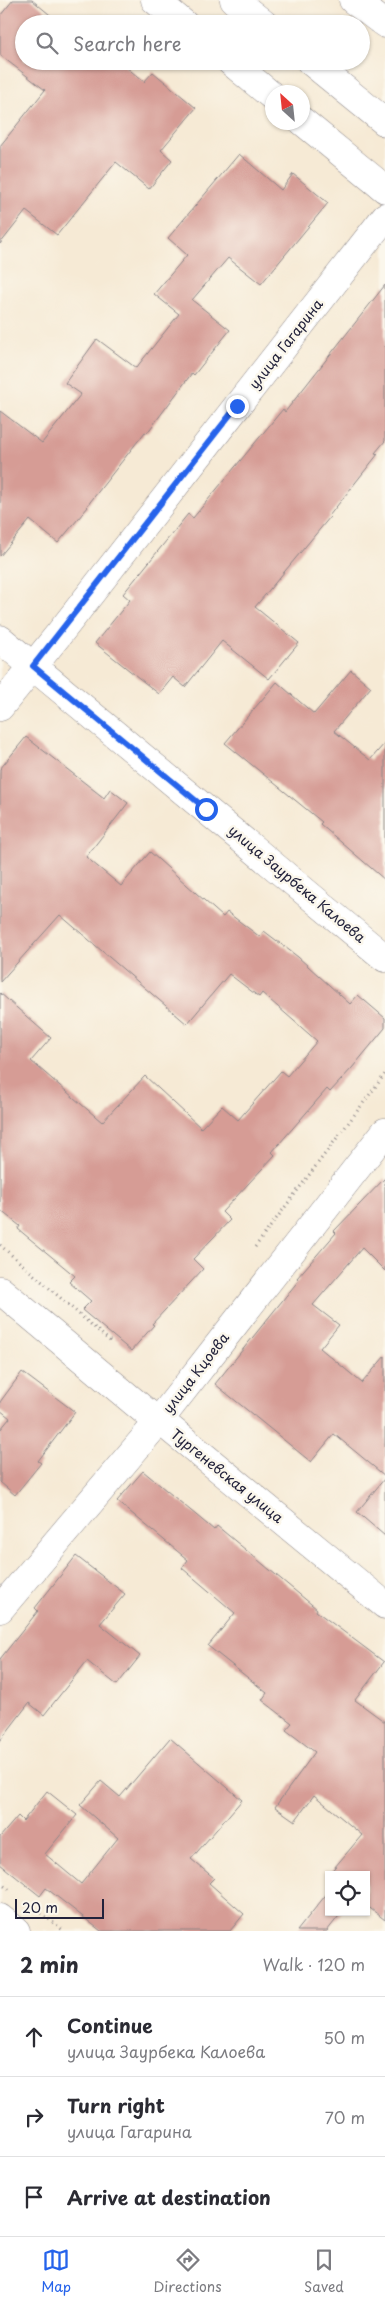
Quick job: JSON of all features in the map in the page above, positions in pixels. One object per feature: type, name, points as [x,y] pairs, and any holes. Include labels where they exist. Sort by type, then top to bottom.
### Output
[{"type":"street","points":[[155,0],[173,15]]},
{"type":"street","points":[[235,0],[253,15]]},
{"type":"street","points":[[353,0],[385,24]]},
{"type":"street","points":[[241,70],[265,90]]},
{"type":"street","points":[[321,70],[385,122]]},
{"type":"street","points":[[310,128],[385,189]]},
{"type":"street","name":"улица Гагарина","points":[[0,706],[385,217]]},
{"type":"street","name":"улица Заурбека Калоева","points":[[0,639],[385,958]]},
{"type":"street","name":"улица Кцоева","points":[[0,1608],[158,1422],[385,1132]]},
{"type":"street","name":"Тургеневская улица","points":[[0,1290],[158,1422],[168,1428],[385,1605]]},
{"type":"street","points":[[0,1918],[16,1931]]},
{"type":"path","points":[[250,1255],[385,1074]]},
{"type":"path","points":[[0,1245],[118,1348]]},
{"type":"building","points":[[13,0],[32,0],[50,15],[15,15],[15,67],[0,55],[0,16]]},
{"type":"building","points":[[19,70],[130,70],[144,82],[153,72],[196,108],[161,150],[172,160],[149,189],[116,162],[57,235],[26,211],[0,244],[0,146],[45,90]]},
{"type":"building","points":[[239,154],[281,190],[293,174],[328,203],[261,284],[228,258],[192,300],[230,330],[194,375],[192,373],[147,433],[145,432],[58,543],[30,520],[0,556],[0,411],[42,443],[81,394],[65,383],[97,339],[136,368],[179,314],[154,294],[187,255],[168,238]]},
{"type":"building","points":[[385,285],[385,441],[375,453],[378,454],[330,517],[255,607],[299,643],[269,679],[222,641],[185,687],[173,677],[159,694],[95,643],[130,600],[123,594],[188,514],[193,518],[283,409],[285,412]]},
{"type":"building","points":[[351,670],[371,687],[334,731],[370,760],[385,743],[385,880],[320,824],[322,822],[225,743],[277,682],[314,714]]},
{"type":"building","points":[[26,737],[104,798],[110,789],[128,803],[86,857],[121,886],[150,852],[223,917],[227,912],[260,937],[264,931],[298,957],[350,1004],[358,995],[385,1018],[385,1028],[352,1068],[330,1092],[327,1089],[272,1152],[275,1155],[222,1212],[230,1220],[193,1259],[203,1269],[152,1324],[154,1325],[131,1351],[82,1310],[91,1301],[69,1282],[75,1276],[18,1229],[20,1226],[0,1210],[0,993],[51,1038],[31,1061],[102,1122],[145,1076],[201,1128],[222,1106],[238,1120],[281,1071],[287,1076],[317,1041],[262,993],[259,997],[229,974],[187,1024],[60,915],[0,982],[0,769]]},
{"type":"building","points":[[385,1178],[385,1271],[362,1248],[313,1305],[339,1325],[320,1348],[362,1383],[385,1356],[385,1476],[334,1434],[311,1462],[215,1384],[299,1280],[297,1278],[336,1233],[334,1231]]},
{"type":"building","points":[[22,1372],[75,1412],[38,1461],[41,1463],[15,1495],[0,1482],[0,1430],[10,1418],[0,1410],[0,1402]]},
{"type":"building","points":[[143,1471],[214,1530],[217,1526],[317,1609],[316,1611],[384,1662],[355,1700],[385,1722],[385,1920],[370,1908],[370,1871],[332,1871],[362,1835],[314,1795],[295,1821],[275,1807],[315,1752],[286,1730],[292,1723],[262,1700],[267,1693],[208,1646],[235,1613],[182,1568],[188,1560],[117,1501]]},
{"type":"building","points":[[385,1478],[385,1536],[357,1512]]},
{"type":"building","points":[[76,1556],[125,1594],[100,1624],[140,1656],[117,1685],[87,1661],[44,1715],[29,1703],[0,1741],[0,1659],[38,1611],[35,1608]]},
{"type":"building","points":[[170,1738],[242,1800],[191,1859],[214,1878],[209,1883],[244,1914],[230,1931],[101,1931],[46,1888],[40,1896],[0,1864],[0,1837],[18,1816],[23,1821],[47,1791],[77,1815],[45,1854],[81,1884],[118,1838],[80,1805],[101,1781],[120,1797]]},
{"type":"building","points":[[325,1896],[325,1916],[339,1916],[327,1931],[297,1931]]},
{"type":"route","points":[[206,809],[33,666],[237,406]]}]
